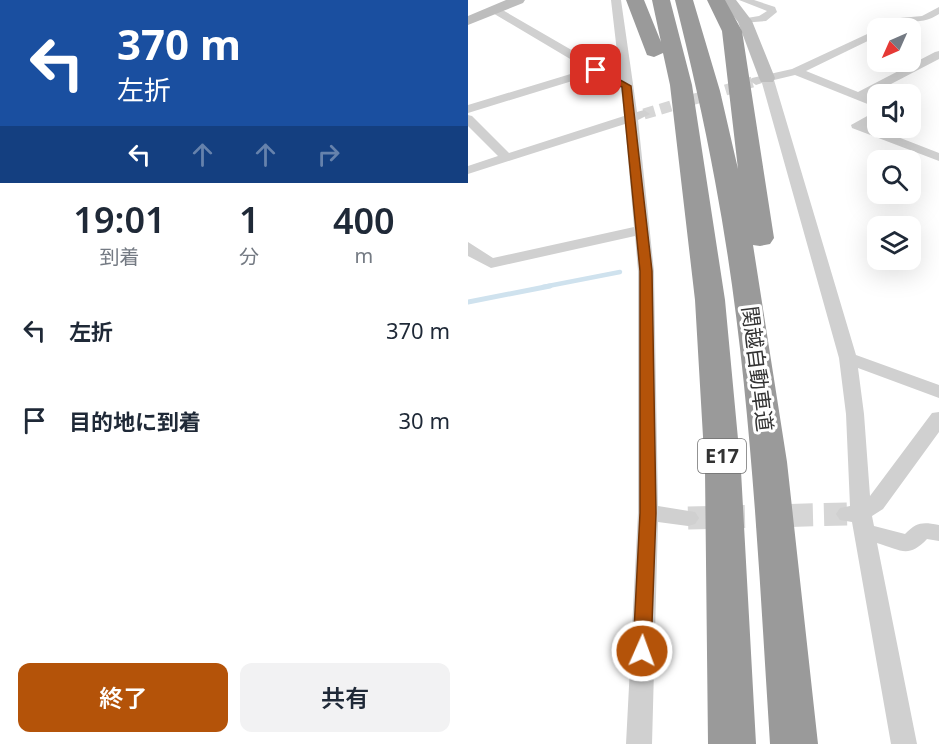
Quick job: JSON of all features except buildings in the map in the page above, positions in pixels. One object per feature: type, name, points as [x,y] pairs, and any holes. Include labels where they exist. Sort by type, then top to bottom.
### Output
[{"type":"highway","points":[[635,0],[694,169]]},
{"type":"highway","name":"関越自動車道","points":[[661,0],[681,85],[710,300],[723,471],[732,744]]},
{"type":"highway","name":"関越自動車道","points":[[684,0],[707,83],[740,241],[769,465],[794,744]]},
{"type":"highway","points":[[731,7],[732,31],[768,295],[769,465]]},
{"type":"street","points":[[616,0],[627,86],[637,116],[646,271],[648,513],[639,744]]},
{"type":"street","points":[[468,21],[508,3],[528,28],[596,70],[627,86]]},
{"type":"street","points":[[731,7],[762,79],[848,358],[855,414],[857,519],[904,744]]},
{"type":"street","points":[[921,19],[937,13]]},
{"type":"street","points":[[762,79],[796,71],[867,37]]},
{"type":"street","points":[[859,96],[939,54]]},
{"type":"street","points":[[468,108],[596,70]]},
{"type":"street","points":[[796,71],[867,99]]},
{"type":"street","points":[[468,170],[637,116]]},
{"type":"street","points":[[468,119],[507,158]]},
{"type":"street","points":[[867,119],[857,124],[867,128]]},
{"type":"street","points":[[891,138],[938,157]]},
{"type":"street","points":[[468,247],[476,255],[491,263],[642,230]]},
{"type":"street","points":[[848,358],[939,392]]},
{"type":"street","points":[[857,519],[880,499],[939,418]]},
{"type":"street","points":[[648,513],[688,518]]},
{"type":"street","points":[[857,519],[909,543],[922,530],[939,533]]},
{"type":"waterway","points":[[543,287],[620,272]]},
{"type":"waterway","points":[[468,302],[550,286]]},
{"type":"tunnel","points":[[644,114],[756,81]]},
{"type":"tunnel","points":[[688,518],[847,514]]},
{"type":"route","points":[[596,70],[627,86],[646,271],[648,513],[642,651]]}]
